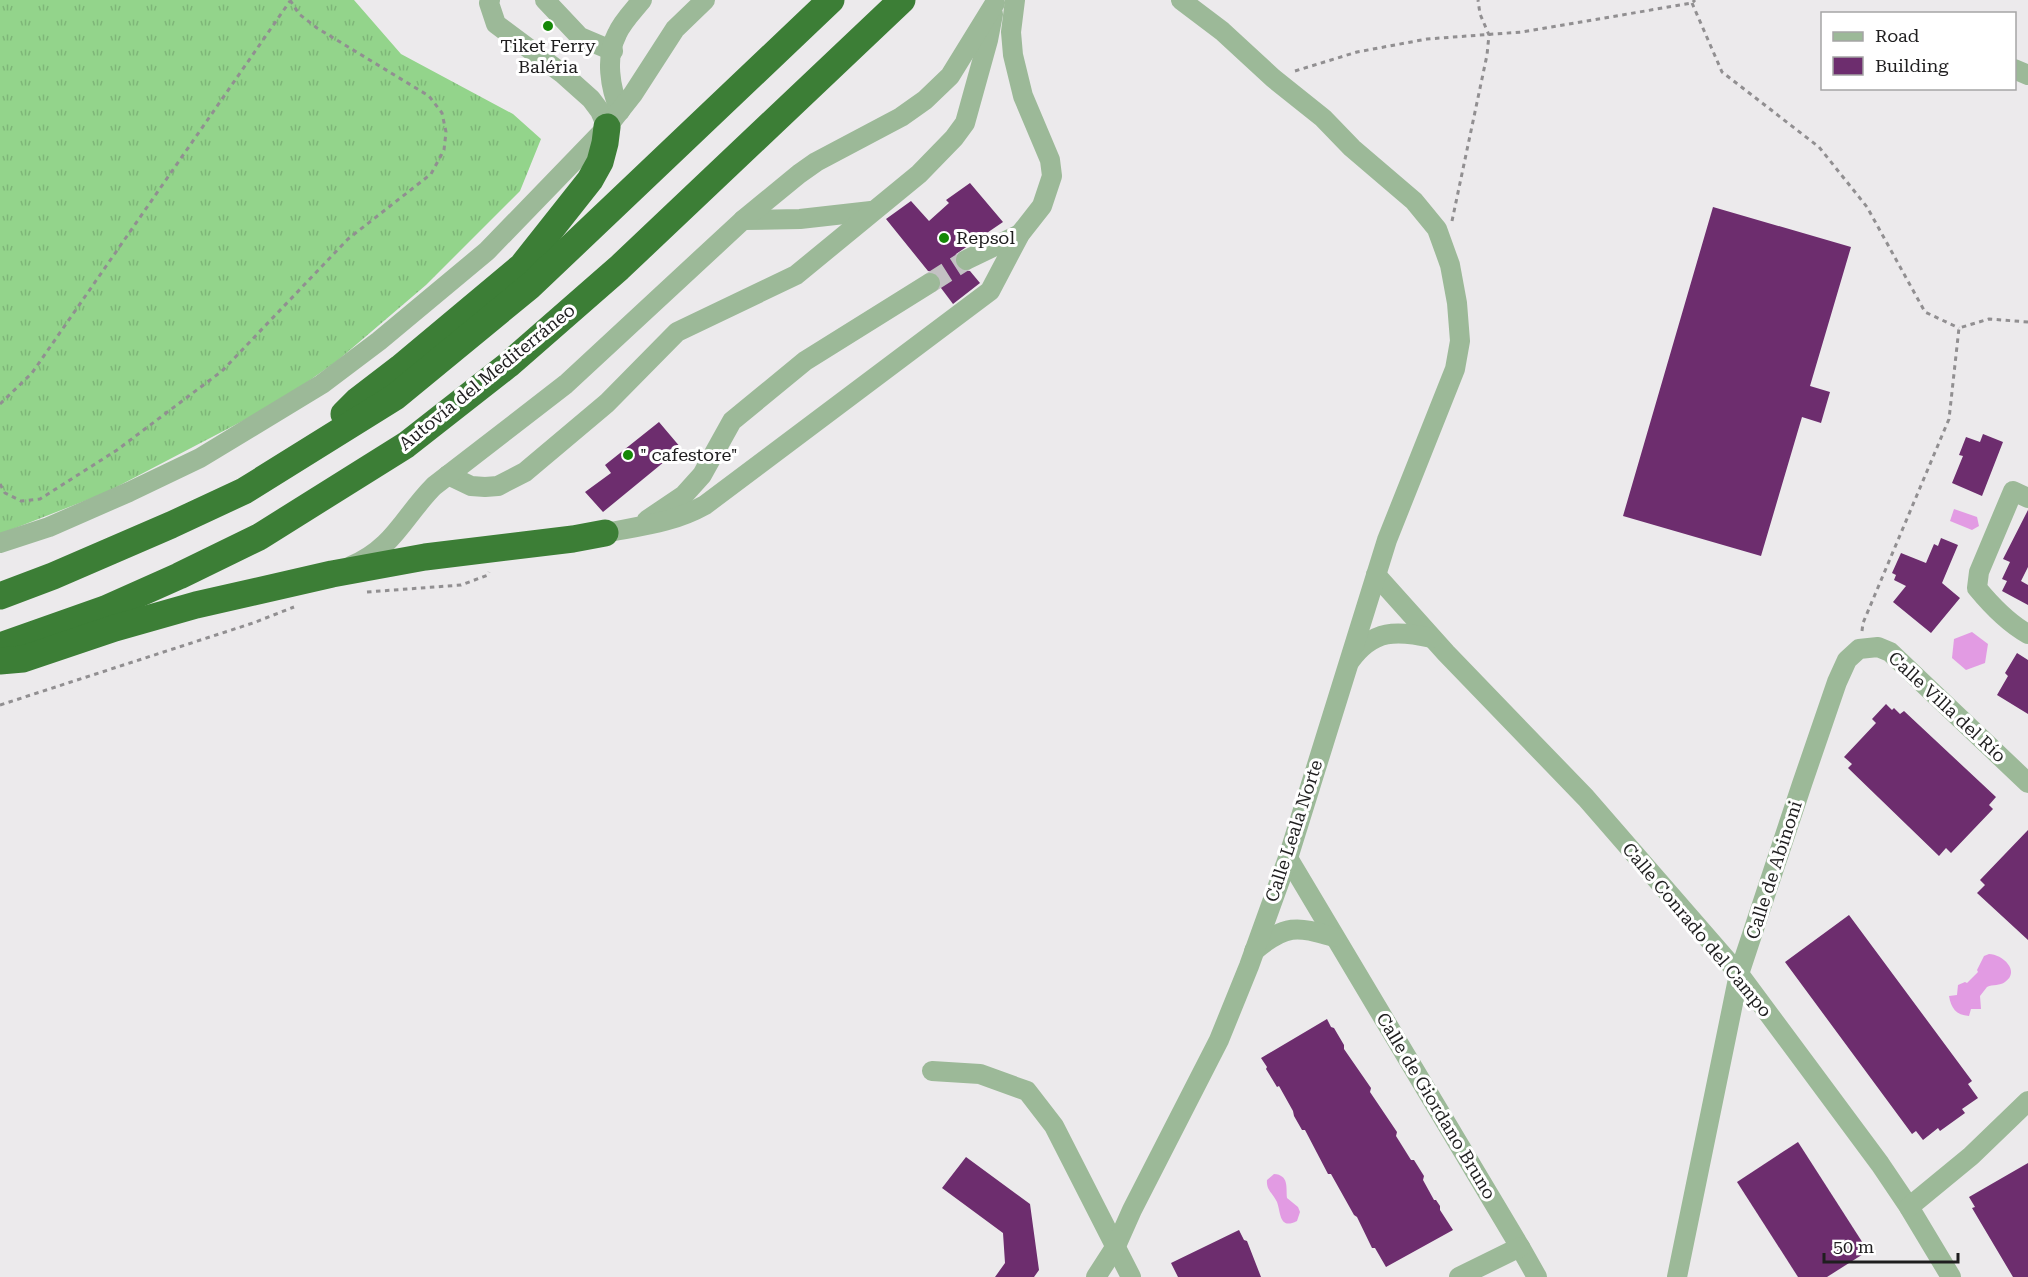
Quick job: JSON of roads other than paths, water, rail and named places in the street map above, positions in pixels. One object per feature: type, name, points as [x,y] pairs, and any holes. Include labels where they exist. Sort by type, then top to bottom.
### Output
[{"type":"highway","points":[[0,596],[171,525],[244,490],[394,397],[530,286],[831,0]]},
{"type":"highway","name":"Autovía del Mediterráneo","points":[[0,646],[105,609],[259,537],[406,446],[508,365],[619,268],[902,0]]},
{"type":"highway","points":[[308,451],[357,401],[522,266],[590,180],[600,162],[614,119]]},
{"type":"highway","points":[[0,661],[23,659],[115,628],[196,605],[332,574],[425,557],[605,533]]},
{"type":"street","points":[[490,0],[496,24],[563,74],[591,99],[600,111],[614,119]]},
{"type":"street","points":[[545,0],[580,37],[613,51]]},
{"type":"street","points":[[614,119],[615,100],[609,65],[616,34],[642,0]]},
{"type":"street","points":[[0,543],[59,522],[200,458],[322,384],[426,304],[487,251],[614,119],[675,30],[705,0]]},
{"type":"street","name":"Calle Leala Norte","points":[[1096,1277],[1116,1246],[1219,1040],[1254,951],[1288,858],[1387,540],[1455,369],[1460,341],[1457,303],[1444,249],[1437,230],[1414,201],[1353,148],[1323,118],[1273,78],[1222,31],[1181,0]]},
{"type":"street","points":[[448,475],[471,486],[485,487],[498,486],[525,472],[607,403],[677,332],[796,275],[919,174],[954,138],[965,123],[988,40],[1002,1]]},
{"type":"street","points":[[332,574],[365,559],[385,545],[401,528],[425,495],[566,384],[743,220],[816,162],[901,117],[925,100],[950,75],[1002,1]]},
{"type":"street","points":[[605,533],[673,520],[705,505],[990,291],[1020,234],[1042,207],[1052,176],[1050,160],[1023,96],[1013,55],[1011,32],[1002,1]]},
{"type":"street","points":[[743,220],[755,222],[800,219],[872,211]]},
{"type":"street","points":[[966,260],[1020,234]]},
{"type":"street","points":[[634,527],[659,513],[690,489],[702,475],[732,421],[805,361],[930,283]]},
{"type":"street","points":[[2028,498],[2013,491],[1979,572],[1977,588],[2016,627],[2028,634]]},
{"type":"street","name":"Calle Conrado del Campo","points":[[1376,575],[1432,638],[1586,798],[1739,974],[1880,1164],[1951,1277]]},
{"type":"street","points":[[1348,663],[1356,652],[1379,636],[1404,632],[1432,638]]},
{"type":"street","name":"Calle Villa del Río","points":[[1859,649],[1878,647],[1890,652],[2028,783]]},
{"type":"street","name":"Calle de Abinoni","points":[[1677,1277],[1739,974],[1837,682],[1847,660],[1859,649]]},
{"type":"street","name":"Calle de Giordano Bruno","points":[[1288,858],[1537,1277]]},
{"type":"street","points":[[1254,951],[1267,940],[1290,929],[1302,928],[1334,937]]},
{"type":"street","points":[[932,1071],[980,1074],[1027,1092],[1054,1126],[1131,1277]]},
{"type":"street","points":[[1909,1207],[1971,1156],[2028,1101]]},
{"type":"street","points":[[1459,1277],[1520,1247]]},
{"type":"tunnel","points":[[930,283],[966,260]]},
{"type":"place","name":"Tiket Ferry Baléria","points":[[548,26]]},
{"type":"place","name":"Repsol","points":[[944,238]]},
{"type":"place","name":"\" cafestore\"","points":[[628,455]]}]
